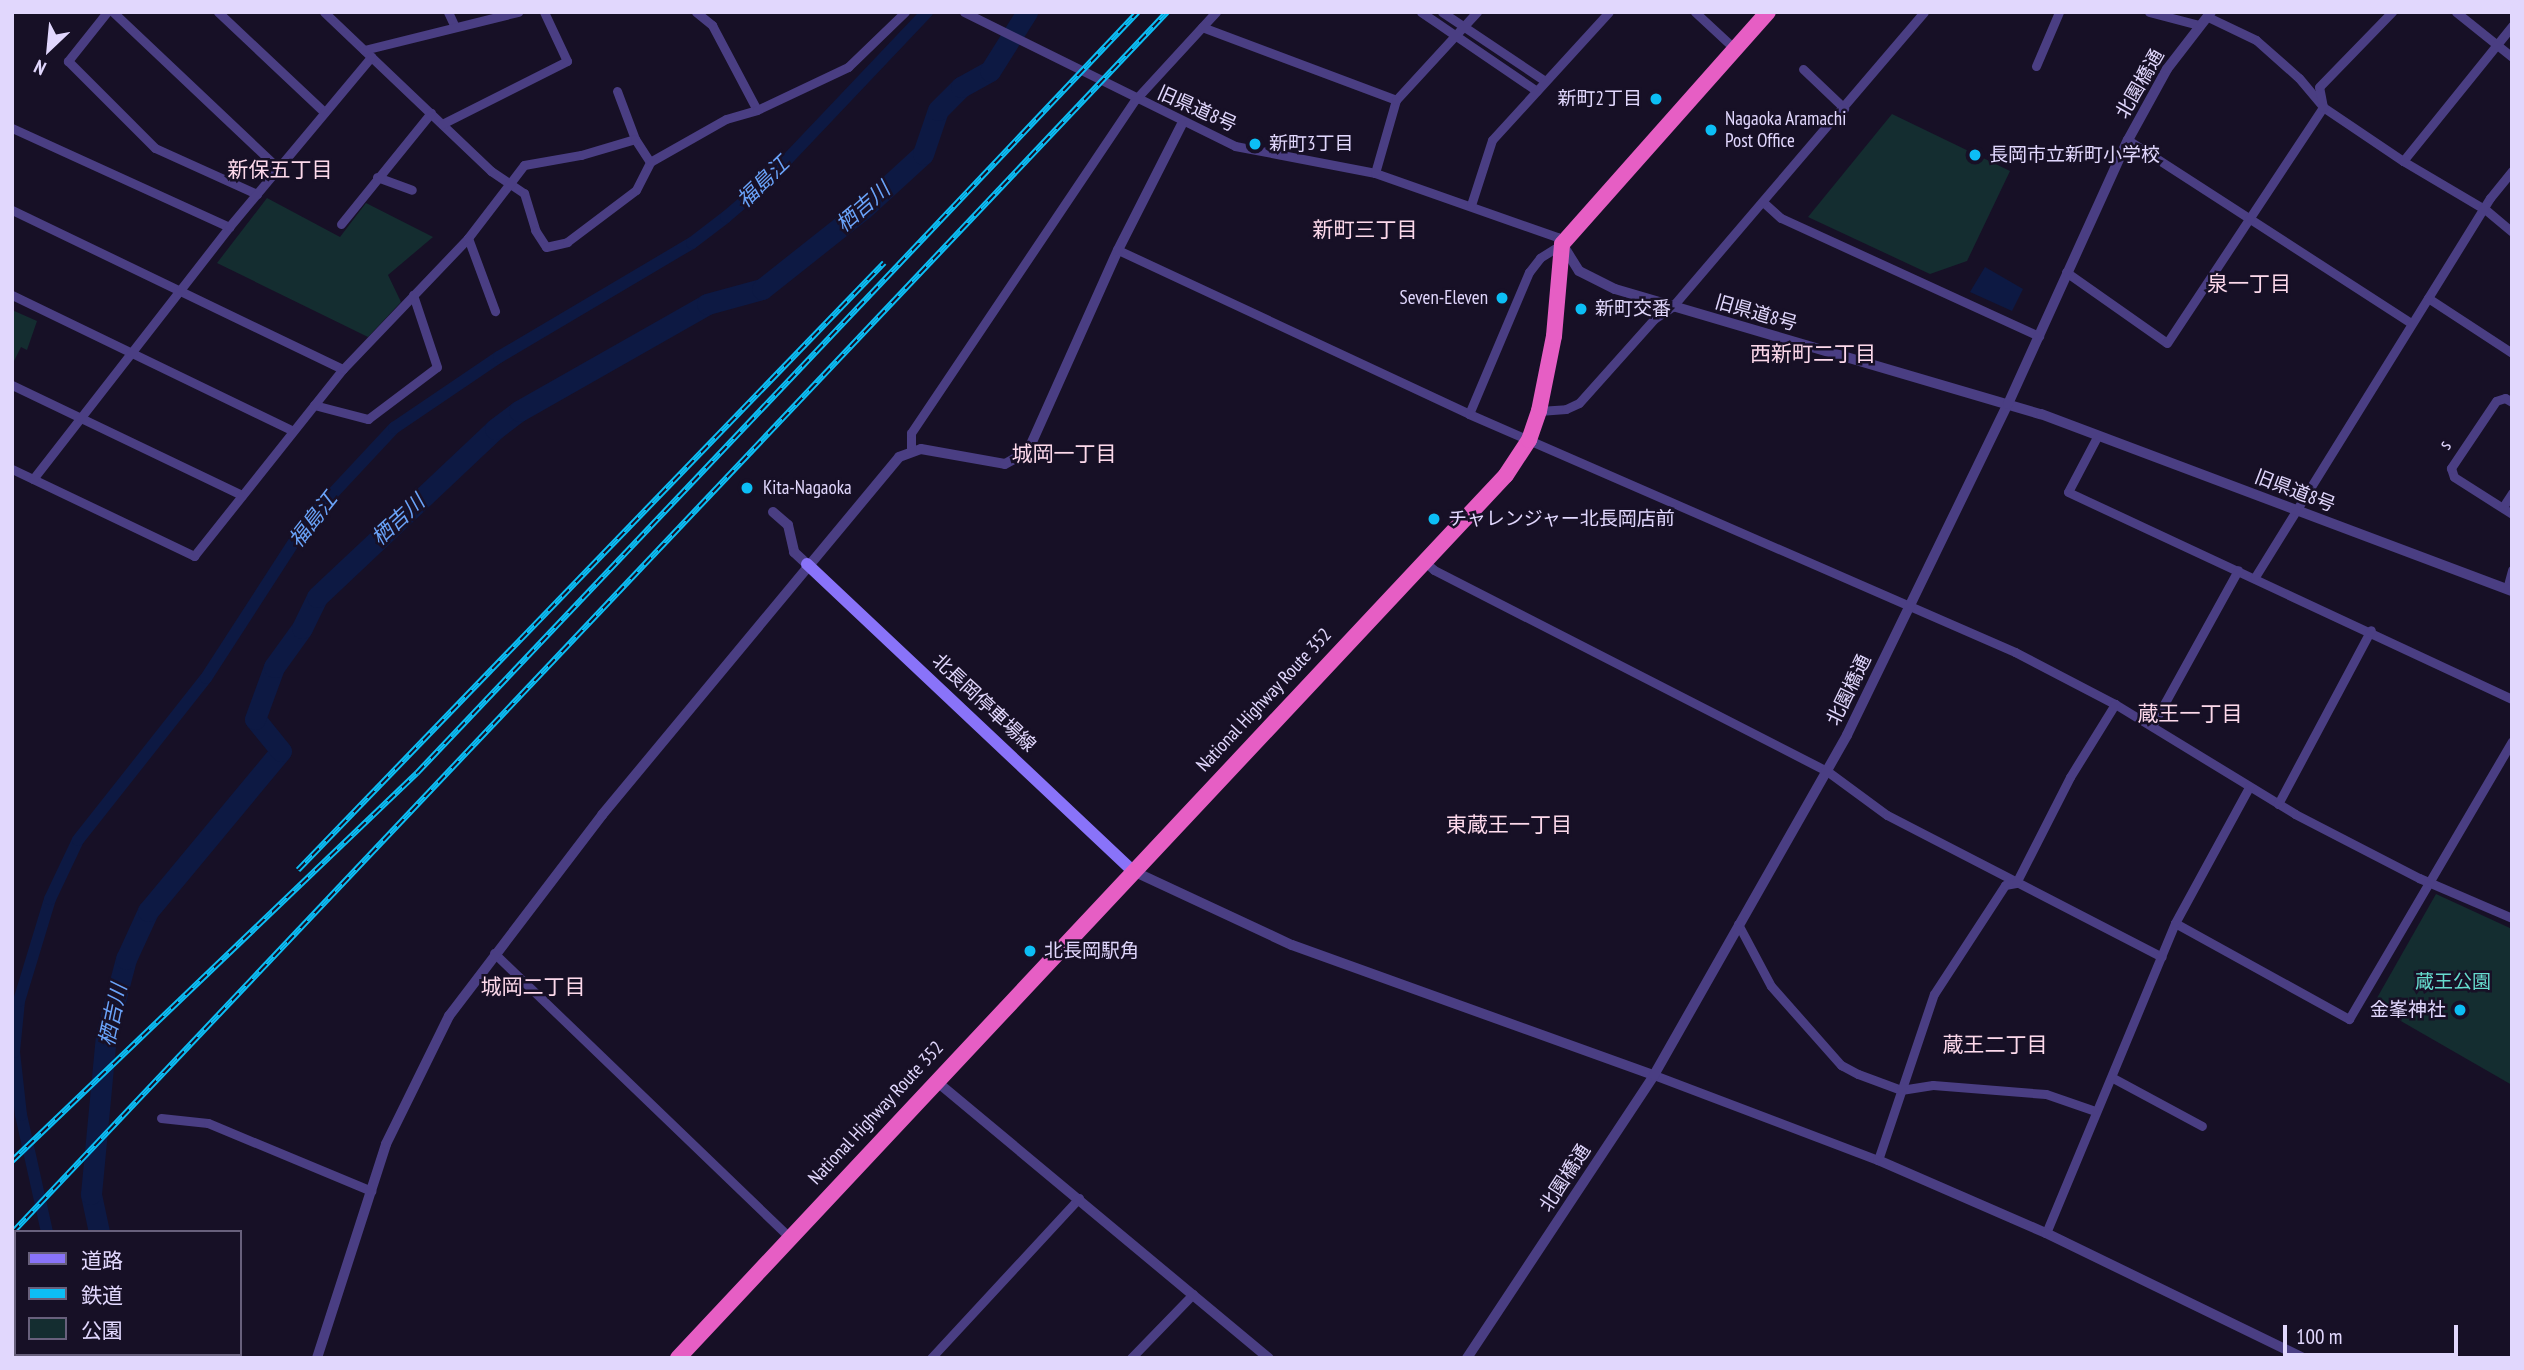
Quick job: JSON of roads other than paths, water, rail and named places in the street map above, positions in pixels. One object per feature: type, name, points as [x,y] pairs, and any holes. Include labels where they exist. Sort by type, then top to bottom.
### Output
[{"type":"highway","points":[[1562,244],[1768,12]]},
{"type":"highway","name":"National Highway Route 352","points":[[678,1358],[1423,560],[1506,475],[1529,440],[1539,411],[1554,336],[1562,244]]},
{"type":"main road","name":"北長岡停車場線","points":[[807,564],[1133,871]]},
{"type":"street","points":[[107,12],[68,61],[155,148],[257,194]]},
{"type":"street","points":[[113,12],[278,168]]},
{"type":"street","points":[[218,12],[324,112]]},
{"type":"street","points":[[324,12],[491,171],[524,193],[540,241],[554,248],[636,190],[650,162],[726,119],[757,110],[859,60],[905,12]]},
{"type":"street","points":[[448,12],[454,25]]},
{"type":"street","points":[[33,479],[229,228],[324,112],[367,53],[454,25],[518,12]]},
{"type":"street","points":[[442,124],[567,61],[544,12]]},
{"type":"street","points":[[696,12],[712,25],[757,110]]},
{"type":"street","points":[[911,450],[911,433],[1135,100],[1216,12]]},
{"type":"street","points":[[1421,12],[1537,91]]},
{"type":"street","points":[[1442,12],[1545,81]]},
{"type":"street","points":[[1375,173],[1396,100],[1477,12]]},
{"type":"street","points":[[1471,205],[1492,140],[1609,12]]},
{"type":"street","points":[[1695,12],[1735,49]]},
{"type":"street","points":[[1539,411],[1566,410],[1579,403],[1654,319],[1672,307],[1924,12]]},
{"type":"street","points":[[2036,66],[2059,12]]},
{"type":"street","points":[[2149,12],[2206,18],[2256,40],[2300,78],[2323,107],[2403,161],[2486,210],[2512,232]]},
{"type":"street","points":[[2066,272],[2167,343],[2323,107],[2319,87],[2392,12]]},
{"type":"street","points":[[2456,12],[2512,57]]},
{"type":"street","name":"旧県道8号","points":[[965,13],[1182,124],[1256,152],[1315,159],[1375,173],[1471,205],[1551,233],[1562,244],[1569,259],[1586,275],[1672,307],[2008,404],[2098,435],[2509,590]]},
{"type":"street","name":"北園橋通","points":[[1467,1358],[1654,1075],[1827,771],[2008,404],[2128,140],[2167,69],[2206,18]]},
{"type":"street","points":[[2403,161],[2512,26]]},
{"type":"street","points":[[1202,27],[1396,100]]},
{"type":"street","points":[[1803,69],[1844,108]]},
{"type":"street","points":[[617,91],[635,139],[650,162]]},
{"type":"street","points":[[341,224],[431,113]]},
{"type":"street","points":[[317,1358],[394,1126],[435,1038],[494,953],[807,564],[899,457],[911,450],[996,464],[1022,459],[1035,439],[1118,250],[1182,124]]},
{"type":"street","points":[[12,128],[229,228]]},
{"type":"street","points":[[12,469],[194,556],[342,369],[468,238],[513,185],[524,165],[581,155],[635,139]]},
{"type":"street","points":[[2128,140],[2411,323]]},
{"type":"street","points":[[2255,578],[2411,323],[2512,171]]},
{"type":"street","points":[[377,177],[412,190]]},
{"type":"street","points":[[1763,202],[1782,218],[2039,336]]},
{"type":"street","points":[[12,211],[342,369]]},
{"type":"street","points":[[468,238],[495,311]]},
{"type":"street","points":[[1469,414],[1529,272],[1539,258],[1562,244]]},
{"type":"street","points":[[1118,250],[1469,414],[1910,604],[2115,704],[2278,804],[2432,883],[2512,918]]},
{"type":"street","points":[[12,295],[293,431]]},
{"type":"street","points":[[314,405],[368,419],[437,367],[413,295]]},
{"type":"street","points":[[2428,298],[2512,353]]},
{"type":"street","points":[[12,385],[242,495]]},
{"type":"street","name":"s","points":[[2512,402],[2505,398],[2496,401],[2451,468],[2454,477],[2512,514]]},
{"type":"street","points":[[2098,435],[2068,492],[2371,630],[2512,699]]},
{"type":"street","points":[[2503,508],[2512,494]]},
{"type":"street","points":[[773,512],[788,525],[794,552],[807,564]]},
{"type":"street","points":[[1423,560],[1434,570],[1827,771],[1887,815],[2162,957]]},
{"type":"street","points":[[2152,726],[2238,570]]},
{"type":"street","points":[[2509,590],[2512,570]]},
{"type":"street","points":[[2278,804],[2371,630]]},
{"type":"street","points":[[2016,883],[2070,777],[2115,704]]},
{"type":"street","points":[[2175,923],[2349,1019],[2432,883],[2512,741]]},
{"type":"street","points":[[2046,1233],[2095,1111],[2113,1078],[2175,923],[2249,787]]},
{"type":"street","points":[[1133,871],[1292,945],[1654,1075],[1878,1160],[2046,1233],[2303,1358]]},
{"type":"street","points":[[1878,1160],[1934,994],[2005,885],[2016,883]]},
{"type":"street","points":[[1738,924],[1771,986],[1841,1065],[1901,1090],[1933,1085],[2046,1094],[2095,1111]]},
{"type":"street","points":[[494,953],[789,1237]]},
{"type":"street","points":[[2113,1078],[2202,1126]]},
{"type":"street","points":[[936,1081],[1269,1358]]},
{"type":"street","points":[[161,1118],[208,1123],[371,1191]]},
{"type":"street","points":[[931,1358],[1079,1198]]},
{"type":"street","points":[[1131,1358],[1193,1294]]},
{"type":"water","points":[[1985,267],[2023,289],[2012,311],[1970,292]]},
{"type":"waterway","name":"福島江","points":[[47,1230],[21,1115],[14,1052],[19,1001],[50,899],[78,840],[206,678],[309,519],[394,428],[499,357],[692,243],[726,217],[762,186],[927,12]]},
{"type":"waterway","name":"栖吉川","points":[[99,1230],[91,1194],[106,1035],[126,959],[148,911],[281,751],[255,719],[274,667],[302,628],[317,597],[495,429],[519,411],[707,304],[762,289],[863,209],[923,154],[938,110],[961,87],[990,71],[1027,12]]},
{"type":"railway","points":[[12,1161],[417,773],[1138,12]]},
{"type":"railway","points":[[15,1230],[1167,12]]},
{"type":"railway","points":[[298,870],[884,263]]},
{"type":"place","name":"新町2丁目","points":[[1656,99]]},
{"type":"place","name":"Nagaoka Aramachi Post Office","points":[[1711,130]]},
{"type":"place","name":"新町3丁目","points":[[1255,144]]},
{"type":"place","name":"長岡市立新町小学校","points":[[1975,155]]},
{"type":"place","name":"Seven-Eleven","points":[[1502,298]]},
{"type":"place","name":"新町交番","points":[[1581,309]]},
{"type":"place","name":"Kita-Nagaoka","points":[[747,488]]},
{"type":"place","name":"チャレンジャー北長岡店前","points":[[1434,519]]},
{"type":"place","name":"北長岡駅角","points":[[1030,951]]},
{"type":"place","name":"金峯神社","points":[[2460,1010]]},
{"type":"district","name":"新保五丁目","points":[[280,170]]},
{"type":"district","name":"新町三丁目","points":[[1365,230]]},
{"type":"district","name":"泉一丁目","points":[[2249,284]]},
{"type":"district","name":"西新町二丁目","points":[[1813,354]]},
{"type":"district","name":"城岡一丁目","points":[[1064,454]]},
{"type":"district","name":"蔵王一丁目","points":[[2190,714]]},
{"type":"district","name":"東蔵王一丁目","points":[[1509,825]]},
{"type":"district","name":"城岡二丁目","points":[[533,987]]},
{"type":"district","name":"蔵王二丁目","points":[[1995,1045]]},
{"type":"park label","name":"蔵王公園","points":[[2453,982]]}]
